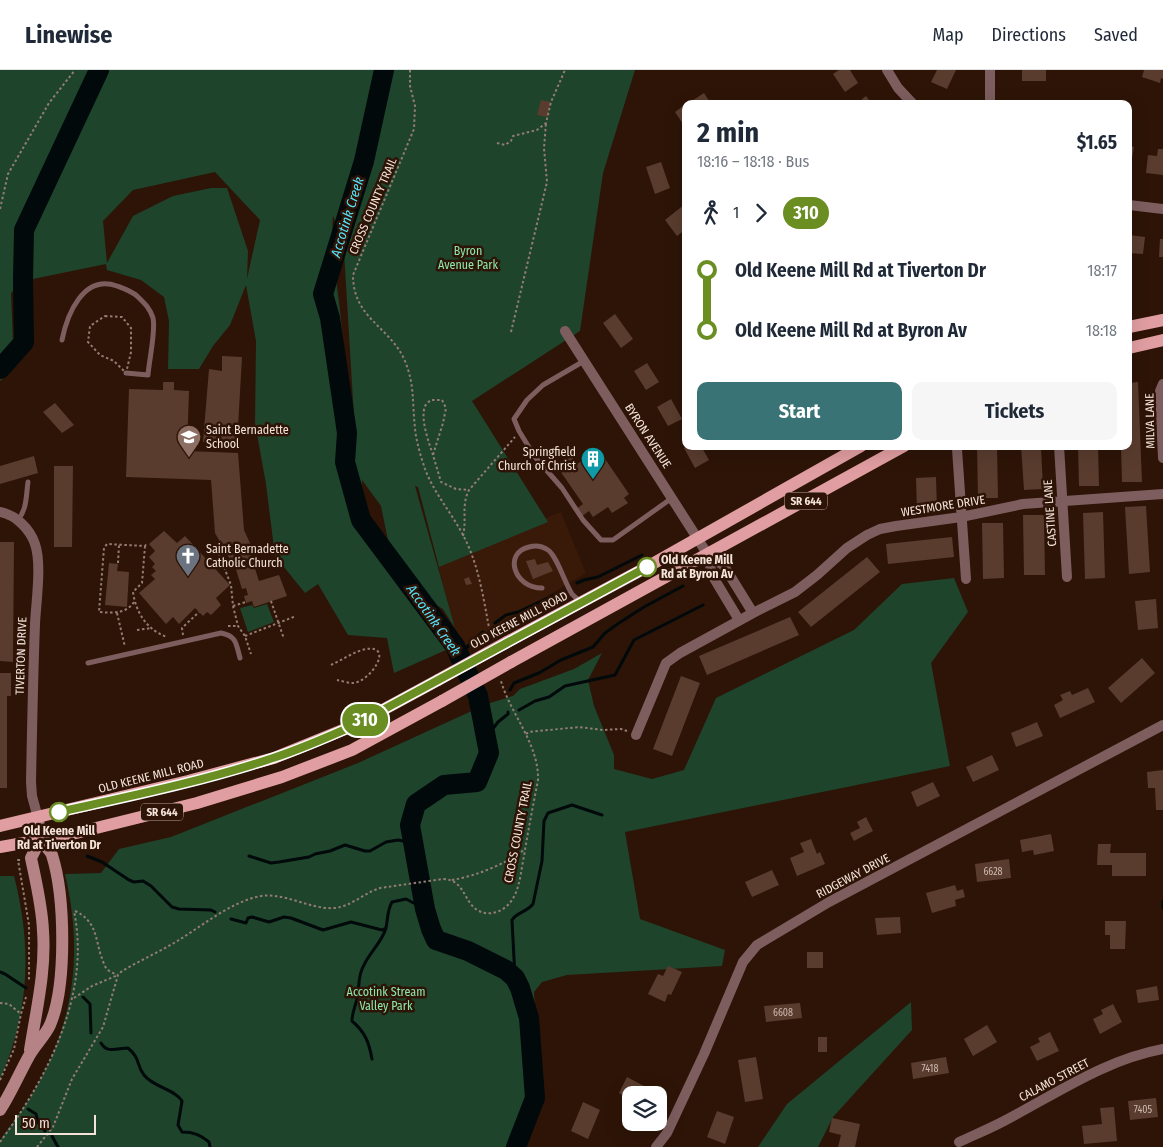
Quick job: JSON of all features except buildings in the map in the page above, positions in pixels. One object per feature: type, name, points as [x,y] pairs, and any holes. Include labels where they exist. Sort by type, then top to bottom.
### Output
[{"type":"main road","points":[[1132,326],[1163,320]]},
{"type":"main road","points":[[1132,347],[1163,340]]},
{"type":"main road","name":"OLD KEENE MILL ROAD","points":[[0,826],[188,781],[274,758],[355,725],[581,603],[854,450]]},
{"type":"main road","name":"SR 644","points":[[0,847],[68,835],[196,803],[291,774],[352,750],[897,450]]},
{"type":"street","points":[[887,70],[898,88],[908,100]]},
{"type":"street","points":[[990,70],[990,100]]},
{"type":"street","points":[[1132,205],[1163,209]]},
{"type":"street","name":"BYRON AVENUE","points":[[565,331],[708,555]]},
{"type":"street","name":"MILVA LANE","points":[[1163,384],[1160,391],[1163,458]]},
{"type":"street","points":[[957,450],[966,579]]},
{"type":"street","name":"CASTINE LANE","points":[[1059,450],[1067,577]]},
{"type":"street","name":"WESTMORE DRIVE","points":[[636,734],[666,663],[680,653],[739,620],[795,592],[847,548],[867,535],[896,526],[961,517],[1023,504],[1163,494]]},
{"type":"street","name":"TIVERTON DRIVE","points":[[0,512],[7,513],[18,520],[29,532],[35,543],[38,555],[31,782],[32,796],[38,818]]},
{"type":"street","points":[[708,555],[724,566],[753,613]]},
{"type":"street","points":[[708,555],[712,574],[739,620]]},
{"type":"street","name":"RIDGEWAY DRIVE","points":[[656,1147],[666,1133],[704,1054],[743,962],[757,945],[829,902],[1163,725]]},
{"type":"street","points":[[29,1055],[40,992],[44,955],[44,931],[38,891],[30,858],[40,840],[38,818]]},
{"type":"street","points":[[0,1110],[29,1055],[50,1025],[61,972],[62,936],[57,883],[52,853],[40,840]]},
{"type":"street","name":"CALAMO STREET","points":[[959,1142],[1003,1122],[1089,1074],[1125,1058],[1163,1049]]},
{"type":"lane","points":[[62,340],[65,324],[71,311],[79,297],[90,288],[101,284],[112,284],[131,291],[148,306],[153,318],[153,327],[148,375],[126,373]]},
{"type":"lane","points":[[584,360],[543,385],[527,400],[514,418],[519,431],[535,457],[562,488],[583,520],[601,540],[613,540],[672,498]]},
{"type":"lane","points":[[18,520],[26,508],[28,482]]},
{"type":"lane","points":[[542,588],[526,585],[514,569],[514,559],[518,552],[527,547],[538,546],[549,550],[573,594],[581,603]]},
{"type":"lane","points":[[88,663],[220,633],[230,634],[235,640],[240,658]]},
{"type":"path","points":[[0,209],[8,174],[50,103],[74,70]]},
{"type":"path","name":"CROSS COUNTY TRAIL","points":[[410,70],[410,86],[415,106],[414,129],[353,275],[353,285],[357,300],[365,312],[398,348],[412,380],[415,429],[424,467],[433,488],[463,536],[480,576],[491,641]]},
{"type":"path","points":[[511,332],[547,182],[544,148],[546,123],[551,102],[565,70]]},
{"type":"path","points":[[497,143],[505,144],[511,141],[513,136],[537,130],[546,123]]},
{"type":"path","points":[[105,316],[122,316],[131,328],[131,352],[126,373],[114,361],[100,355],[88,342],[90,326],[105,316]]},
{"type":"path","points":[[433,456],[444,423],[446,408],[442,400],[430,400],[425,406],[424,419],[427,436],[440,482],[456,489],[469,490]]},
{"type":"path","points":[[463,536],[465,525],[464,500],[469,490],[519,431]]},
{"type":"path","points":[[147,543],[145,546],[142,583],[133,592],[134,602],[145,622],[159,634],[170,638]]},
{"type":"path","points":[[134,602],[126,610],[99,612],[104,548],[107,544],[145,546]]},
{"type":"path","points":[[215,544],[231,586],[238,626],[245,636],[251,654]]},
{"type":"path","points":[[118,562],[119,545]]},
{"type":"path","points":[[271,601],[284,639]]},
{"type":"path","points":[[233,606],[246,602]]},
{"type":"path","points":[[117,612],[124,642]]},
{"type":"path","points":[[182,628],[199,612]]},
{"type":"path","points":[[245,636],[296,616]]},
{"type":"path","points":[[177,636],[183,635],[180,623]]},
{"type":"path","points":[[137,630],[152,628]]},
{"type":"path","points":[[331,665],[362,650],[375,649],[379,653],[378,662],[367,676],[354,683],[338,680]]},
{"type":"path","name":"CROSS COUNTY TRAIL","points":[[450,880],[463,890],[476,910],[486,913],[499,911],[507,906],[514,896],[525,849],[538,780],[538,770],[535,754],[503,689],[499,674]]},
{"type":"path","points":[[525,735],[529,732],[579,727],[603,730],[621,729],[636,734]]},
{"type":"path","points":[[37,1147],[53,1127],[72,1079],[103,1027],[118,976],[122,971],[177,942],[242,902],[257,897],[268,896],[291,899],[312,906],[334,908],[350,904],[373,890],[438,879],[450,880],[471,876],[516,856],[525,849]]},
{"type":"path","points":[[74,911],[84,916],[90,922],[107,970],[118,976]]},
{"type":"path","points":[[72,998],[92,986],[118,976]]},
{"type":"path","points":[[0,1003],[9,1004],[21,1014]]},
{"type":"shaded area","points":[[561,512],[586,573],[464,646],[455,628],[437,562]]},
{"type":"green space","name":"Byron Avenue Park","points":[[0,70],[635,70],[603,173],[580,331],[472,401],[548,522],[439,567],[418,487],[415,486],[455,628],[443,609],[421,596],[455,646],[394,673],[387,638],[348,635],[318,584],[305,593],[275,556],[266,484],[255,423],[256,341],[246,285],[230,325],[213,346],[199,369],[168,369],[169,321],[164,297],[141,280],[107,270],[106,264],[23,281],[11,293],[14,367],[0,381]],"holes":[[[215,172],[260,220],[247,279],[248,251],[227,188],[211,188],[173,196],[133,216],[107,263],[103,221],[133,190]],[[333,215],[344,252],[355,433],[347,396],[332,229]],[[362,480],[381,506],[394,570],[361,521]]]},
{"type":"green space","name":"Accotink Stream Valley Park","points":[[954,578],[968,612],[931,663],[950,766],[625,832],[640,919],[725,950],[722,966],[567,975],[542,982],[534,992],[540,1106],[521,1147],[0,1147],[0,1140],[23,1109],[49,1063],[67,1011],[72,984],[74,930],[65,874],[101,873],[119,849],[171,837],[358,763],[487,704],[513,696],[520,689],[574,669],[602,653],[588,680],[594,706],[614,755],[614,769],[652,779],[684,770],[716,698],[854,630],[902,584]]},
{"type":"green space","points":[[267,604],[274,622],[248,632],[240,608],[252,605],[254,608]]},
{"type":"green space","points":[[0,876],[14,876],[24,928],[25,979],[17,1029],[0,1079]]},
{"type":"green space","points":[[911,1002],[912,1030],[833,1117],[818,1147],[758,1147],[787,1104]]},
{"type":"waterway","name":"Accotink Creek","points":[[0,369],[24,342],[24,230],[99,70]]},
{"type":"waterway","name":"Accotink Creek","points":[[384,70],[364,161],[323,294],[330,318],[347,433],[345,462],[361,520],[455,646],[478,696],[489,753],[477,782],[444,785],[416,804],[410,825],[425,909],[436,940],[468,951],[506,970],[515,978],[520,988],[529,1018],[535,1098],[516,1147]]},
{"type":"waterway","points":[[577,583],[598,577],[642,555]]},
{"type":"waterway","points":[[510,690],[514,683],[593,647],[605,633],[619,623],[683,586]]},
{"type":"waterway","points":[[495,623],[506,615],[518,612],[561,592]]},
{"type":"waterway","points":[[519,710],[535,701],[549,697],[565,686],[615,675],[634,640],[703,605]]},
{"type":"waterway","points":[[460,656],[473,640],[483,632]]},
{"type":"waterway","points":[[486,738],[508,712]]},
{"type":"waterway","points":[[515,978],[512,920],[533,904],[542,861],[544,821],[548,813],[572,805],[602,815]]},
{"type":"waterway","points":[[249,856],[271,863],[309,857],[345,845],[370,851],[386,842],[398,840],[414,843]]},
{"type":"waterway","points":[[87,856],[102,862],[129,880],[134,882],[143,881],[151,886],[172,907],[211,910],[215,912]]},
{"type":"waterway","points":[[372,1059],[366,1038],[352,1021],[362,969],[384,933],[392,902],[406,899],[425,909]]},
{"type":"waterway","points":[[1163,901],[1163,908]]},
{"type":"waterway","points":[[231,919],[246,923],[248,918],[252,917],[269,922],[284,917],[323,930],[351,922],[382,930],[386,928]]},
{"type":"waterway","points":[[0,972],[26,988]]},
{"type":"waterway","points":[[83,997],[90,1004],[91,1033]]},
{"type":"waterway","points":[[101,1043],[106,1048],[113,1050],[128,1048],[135,1055],[144,1075],[148,1079],[175,1094],[182,1101],[178,1125],[182,1132],[200,1136],[209,1142],[210,1147]]},
{"type":"waterway","points":[[28,1109],[36,1114],[38,1122],[45,1131]]},
{"type":"waterway","points":[[52,1136],[58,1147]]},
{"type":"bus line","name":"310","points":[[59,812],[243,767],[274,758],[319,741],[355,725],[647,567]]},
{"type":"place","name":"Saint Bernadette School","points":[[189,458]]},
{"type":"place","name":"Springfield Church of Christ","points":[[593,480]]},
{"type":"place","name":"Old Keene Mill Rd at Byron Av","points":[[647,567]]},
{"type":"place","name":"Saint Bernadette Catholic Church","points":[[188,577]]},
{"type":"place","name":"Old Keene Mill Rd at Tiverton Dr","points":[[59,812]]}]
